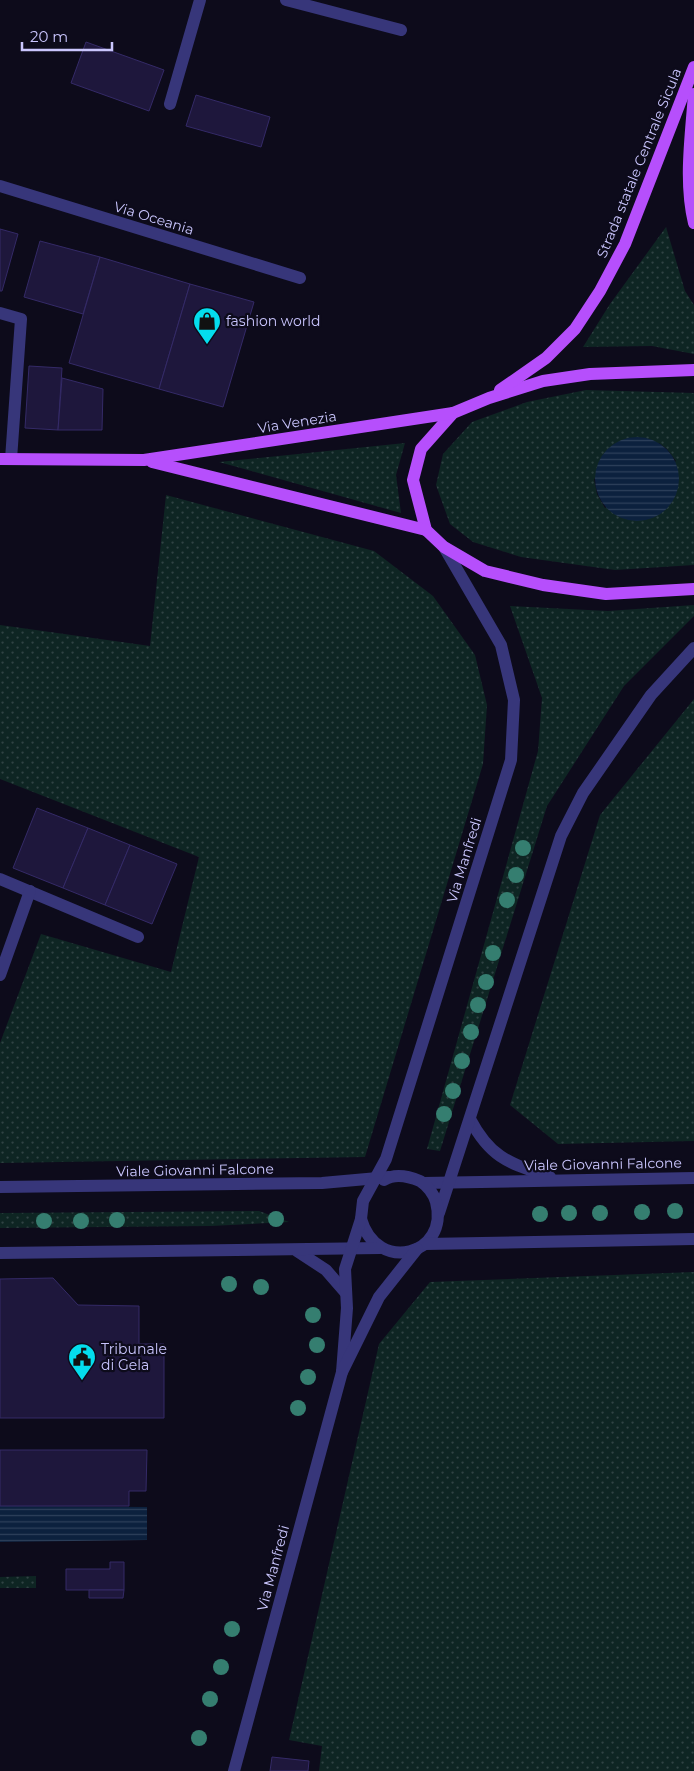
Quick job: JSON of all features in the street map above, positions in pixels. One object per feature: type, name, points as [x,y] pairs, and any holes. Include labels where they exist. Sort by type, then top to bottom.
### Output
[{"type":"main road","name":"Strada statale Centrale Sicula","points":[[489,398],[546,358],[575,329],[600,291],[625,244],[694,67]]},
{"type":"main road","name":"Strada statale Centrale Sicula","points":[[694,94],[690,152],[691,210],[694,223]]},
{"type":"main road","points":[[694,370],[590,374],[543,381],[489,398],[453,413],[421,449],[413,480],[426,530],[444,547],[485,571],[543,585],[606,594],[694,589]]},
{"type":"main road","name":"Via Venezia","points":[[5,459],[144,460],[453,413]]},
{"type":"main road","name":"Via Venezia","points":[[144,460],[426,530]]},
{"type":"street","points":[[170,104],[200,0]]},
{"type":"street","points":[[286,0],[401,30]]},
{"type":"street","name":"Via Oceania","points":[[0,186],[300,278]]},
{"type":"street","points":[[0,313],[21,319],[5,459]]},
{"type":"street","name":"Via Manfredi","points":[[380,1180],[511,760],[514,700],[501,645],[444,547]]},
{"type":"street","points":[[342,1372],[378,1297],[435,1230],[561,836],[584,793],[651,695],[694,648]]},
{"type":"street","points":[[0,878],[138,937]]},
{"type":"street","points":[[0,976],[30,891]]},
{"type":"street","points":[[470,1119],[488,1147],[509,1162],[557,1180]]},
{"type":"street","points":[[342,1372],[346,1293],[345,1269],[361,1219],[363,1201],[380,1180],[407,1176],[423,1183],[434,1196],[439,1213]]},
{"type":"street","name":"Viale Giovanni Falcone","points":[[423,1183],[694,1178]]},
{"type":"street","name":"Viale Giovanni Falcone","points":[[0,1188],[322,1183],[380,1180]]},
{"type":"street","points":[[361,1219],[364,1231],[380,1248]]},
{"type":"street","points":[[0,1253],[297,1251],[380,1248],[398,1253],[421,1247],[694,1239]]},
{"type":"street","points":[[297,1251],[326,1270],[346,1293]]},
{"type":"street","name":"Via Manfredi","points":[[234,1771],[342,1372]]},
{"type":"green space","points":[[666,227],[685,291],[694,305],[694,354],[652,346],[583,347],[610,304]]},
{"type":"green space","points":[[586,390],[694,393],[694,565],[615,570],[521,557],[473,542],[450,524],[436,485],[443,454],[472,422],[527,402]],"holes":[[[659,443],[667,449],[676,461],[605,508],[597,494],[594,479]]]},
{"type":"green space","points":[[405,443],[396,475],[401,513],[219,462]]},
{"type":"green space","points":[[166,495],[374,551],[433,596],[475,655],[487,705],[483,764],[365,1157],[0,1163],[0,1043],[41,934],[171,972],[199,857],[0,779],[0,625],[150,646]]},
{"type":"green space","points":[[694,605],[694,616],[624,686],[547,806],[440,1151],[427,1149],[538,751],[542,698],[510,606],[608,611]]},
{"type":"green space","points":[[694,699],[694,1141],[558,1144],[510,1105],[600,815]]},
{"type":"green space","points":[[259,1211],[289,1222],[211,1226],[0,1228],[0,1213]]},
{"type":"green space","points":[[694,1272],[694,1771],[319,1771],[322,1746],[289,1740],[379,1344],[430,1282]]},
{"type":"green space","points":[[36,1576],[36,1588],[0,1588],[0,1577]]},
{"type":"water","points":[[637,437],[653,440],[667,449],[676,463],[679,479],[676,495],[667,509],[653,518],[637,521],[621,518],[607,509],[598,495],[595,479],[598,463],[607,449],[621,440]]},
{"type":"water","points":[[0,1506],[147,1507],[147,1540],[0,1542]]},
{"type":"building","points":[[86,42],[164,70],[149,111],[71,83]]},
{"type":"building","points":[[196,95],[270,117],[261,147],[186,126]]},
{"type":"building","points":[[0,229],[18,234],[2,291],[0,291]]},
{"type":"building","points":[[40,241],[100,257],[83,314],[24,297]]},
{"type":"building","points":[[100,257],[190,284],[159,389],[69,363]]},
{"type":"building","name":"fashion world","points":[[190,284],[254,302],[223,407],[159,389]]},
{"type":"building","points":[[29,366],[62,368],[58,430],[25,428]]},
{"type":"building","points":[[62,378],[103,389],[102,430],[58,430]]},
{"type":"building","points":[[37,808],[88,828],[63,888],[13,868]]},
{"type":"building","points":[[88,828],[130,845],[105,905],[63,888]]},
{"type":"building","points":[[130,845],[177,864],[152,924],[105,905]]},
{"type":"building","name":"Tribunale di Gela","points":[[53,1278],[78,1305],[139,1306],[139,1344],[164,1344],[164,1418],[0,1418],[0,1279]]},
{"type":"building","points":[[0,1450],[147,1450],[146,1491],[129,1491],[129,1506],[0,1506]]},
{"type":"building","points":[[110,1562],[124,1562],[124,1590],[66,1590],[66,1569],[110,1569]]},
{"type":"building","points":[[89,1590],[124,1590],[123,1598],[89,1598]]},
{"type":"building","points":[[272,1757],[309,1761],[308,1771],[270,1771]]},
{"type":"place","name":"fashion world","points":[[207,345]]},
{"type":"place","name":"Tribunale di Gela","points":[[82,1381]]}]
